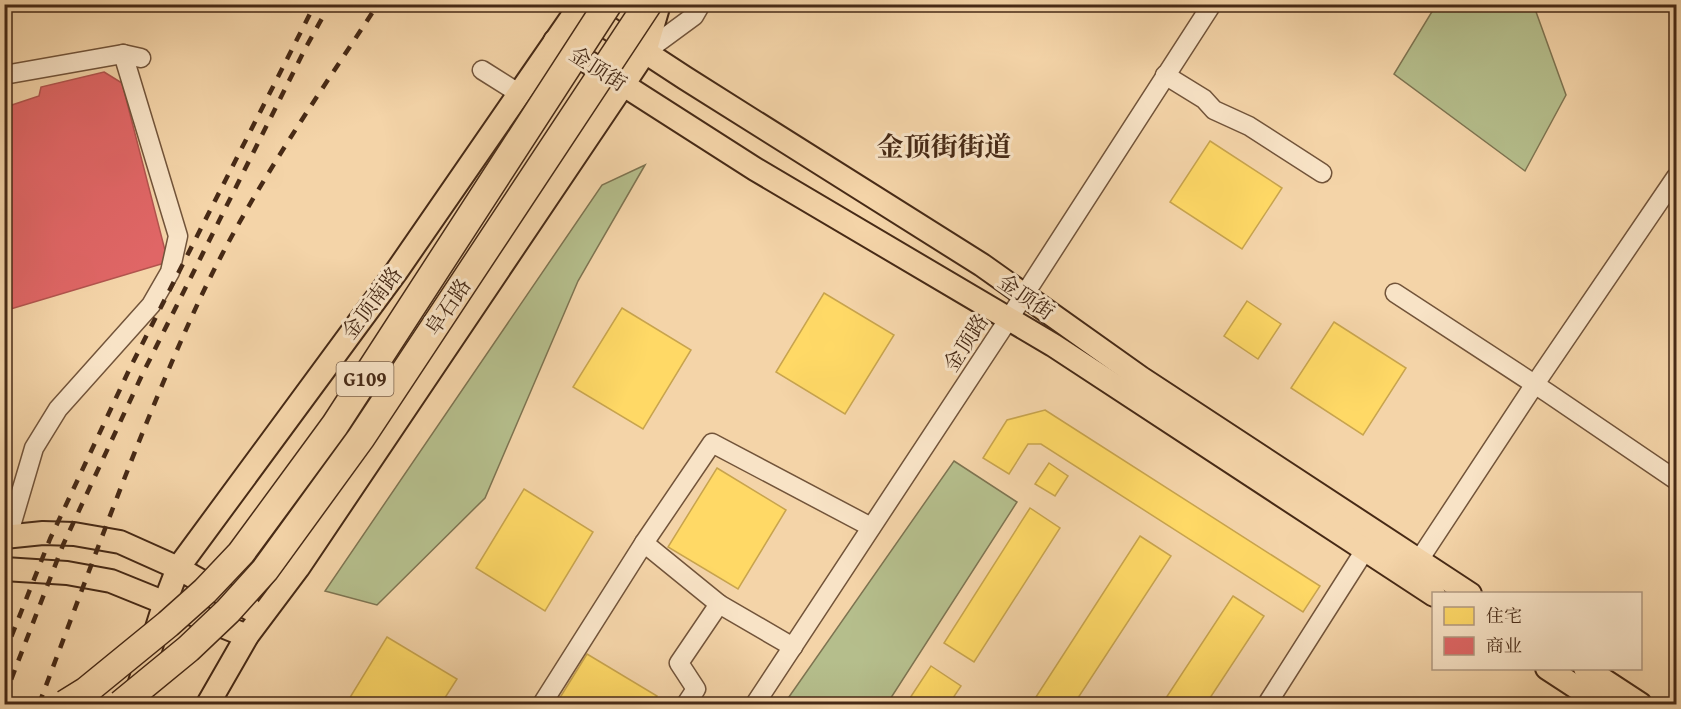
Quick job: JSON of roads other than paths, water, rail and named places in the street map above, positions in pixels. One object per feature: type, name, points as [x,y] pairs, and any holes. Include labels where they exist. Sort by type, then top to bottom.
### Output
[{"type":"highway","name":"阜石路","points":[[65,705],[86,691],[168,624],[205,591],[241,553],[335,425],[608,4]]},
{"type":"highway","name":"阜石路","points":[[121,705],[188,649],[266,570],[361,438],[648,4]]},
{"type":"highway","points":[[615,57],[661,4]]},
{"type":"main road","points":[[208,705],[248,636],[304,558],[645,51],[661,4]]},
{"type":"main road","name":"金顶街","points":[[580,6],[645,51],[982,265],[1141,378],[1467,592]]},
{"type":"main road","name":"金顶南路","points":[[133,705],[178,568],[396,272],[580,6]]},
{"type":"main road","name":"金顶街","points":[[555,41],[755,169],[1053,345],[1432,594]]},
{"type":"main road","points":[[6,537],[44,533],[74,534],[120,542],[178,568],[262,616]]},
{"type":"main road","points":[[4,569],[23,568],[111,581],[248,636]]},
{"type":"main road","points":[[1548,670],[1602,705]]},
{"type":"main road","points":[[1587,670],[1640,705]]},
{"type":"street","points":[[645,51],[694,16],[701,4]]},
{"type":"street","name":"金顶路","points":[[755,705],[1212,4]]},
{"type":"street","points":[[4,75],[132,56],[178,236],[170,272],[151,305],[57,409],[34,448],[6,537]]},
{"type":"street","points":[[482,70],[515,101],[579,152]]},
{"type":"street","points":[[1166,75],[1204,99],[1215,110],[1249,126],[1322,173]]},
{"type":"street","points":[[1419,560],[1534,384],[1677,177]]},
{"type":"street","points":[[1395,293],[1677,480]]},
{"type":"street","points":[[542,705],[644,543],[712,442],[871,527]]},
{"type":"street","points":[[644,543],[719,604],[793,647]]},
{"type":"street","points":[[1267,705],[1365,550]]},
{"type":"street","points":[[686,705],[696,689],[679,663],[719,604]]},
{"type":"railway","points":[[4,655],[50,539],[130,368],[315,4]]},
{"type":"railway","points":[[4,698],[63,545],[142,375],[305,49],[330,4]]},
{"type":"railway","points":[[39,704],[135,452],[198,303],[238,225],[260,188],[378,4]]},
{"type":"district","name":"金顶街街道","points":[[944,147]]}]
